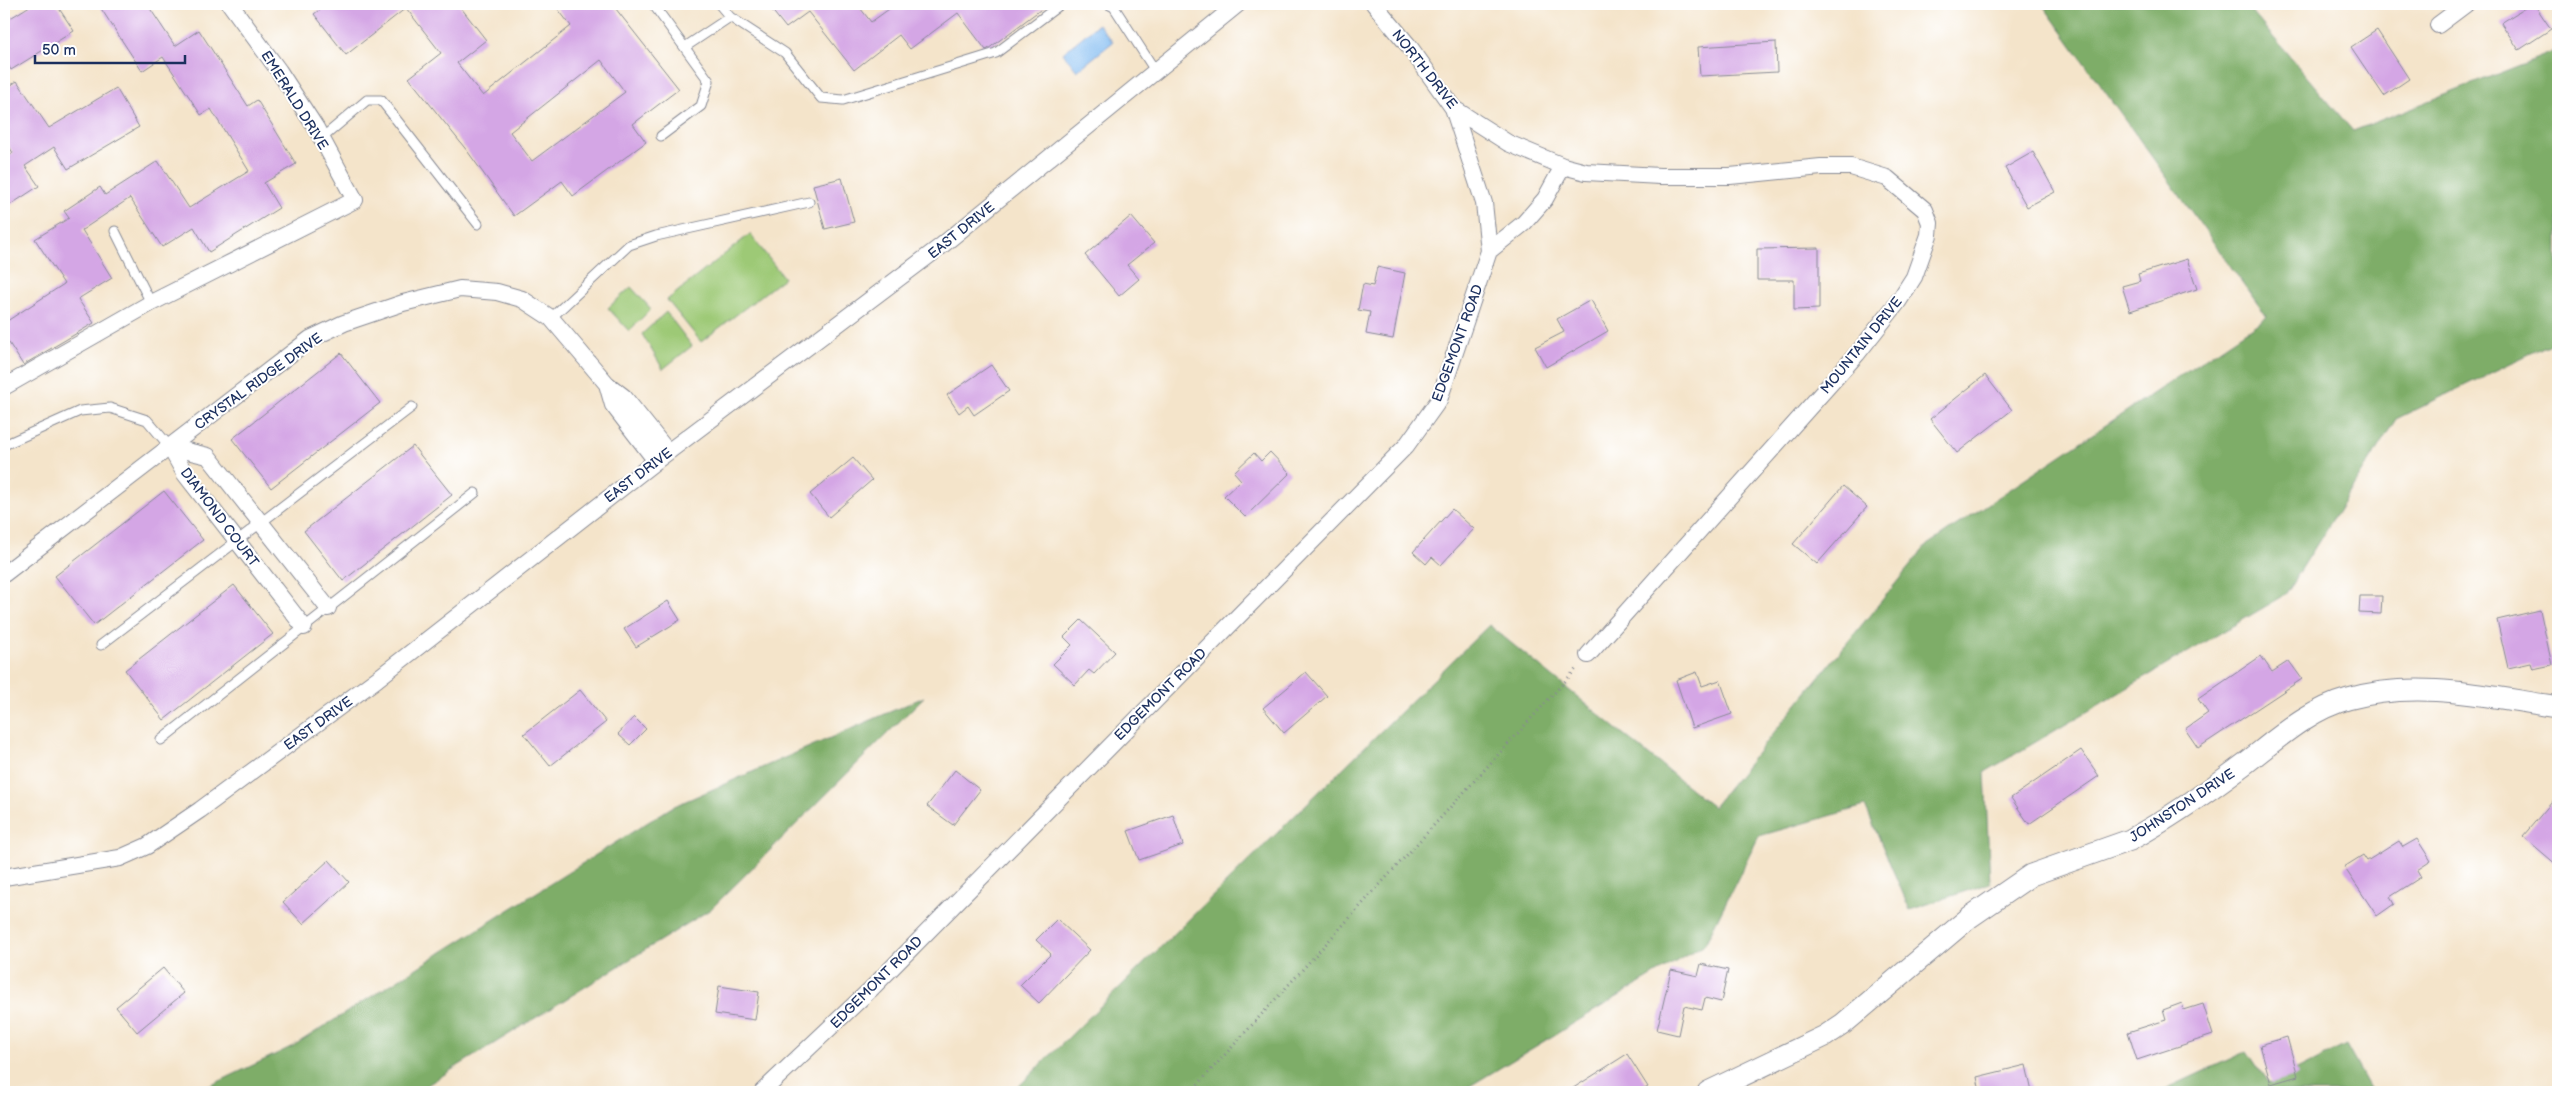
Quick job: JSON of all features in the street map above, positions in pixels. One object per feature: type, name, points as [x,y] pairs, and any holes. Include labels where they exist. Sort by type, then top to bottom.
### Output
[{"type":"street","name":"EMERALD DRIVE","points":[[151,303],[355,200],[322,139],[279,71],[230,4]]},
{"type":"street","name":"EAST DRIVE","points":[[4,877],[120,858],[147,846],[377,679],[662,456],[940,247],[1238,4]]},
{"type":"street","name":"NORTH DRIVE","points":[[1374,4],[1409,46],[1453,108],[1508,143]]},
{"type":"street","points":[[2438,25],[2466,4]]},
{"type":"street","name":"EDGEMONT ROAD","points":[[762,1092],[878,981],[1406,446],[1439,400],[1489,251],[1484,203],[1453,108]]},
{"type":"street","name":"MOUNTAIN DRIVE","points":[[1508,143],[1563,166],[1586,172],[1660,176],[1730,176],[1821,167],[1851,167],[1886,178],[1925,210],[1930,224],[1929,235],[1914,277],[1898,302],[1857,354],[1588,656]]},
{"type":"street","points":[[1489,251],[1524,223],[1546,199],[1563,166]]},
{"type":"street","name":"CRYSTAL RIDGE DRIVE","points":[[4,574],[310,339],[344,322],[403,303],[460,289],[498,292],[522,299],[551,318],[607,384],[613,405],[662,456]]},
{"type":"street","points":[[4,387],[151,303]]},
{"type":"street","name":"DIAMOND COURT","points":[[170,446],[208,456],[328,608]]},
{"type":"street","name":"DIAMOND COURT","points":[[170,446],[185,474],[304,627]]},
{"type":"street","name":"JOHNSTON DRIVE","points":[[1708,1092],[1825,1036],[1843,1024],[1970,917],[2031,876],[2142,834],[2206,793],[2307,717],[2348,699],[2398,691],[2449,690],[2558,707]]},
{"type":"lane","points":[[654,4],[709,81],[701,106],[661,136]]},
{"type":"lane","points":[[719,4],[730,17],[785,53],[821,98],[842,100],[996,53],[1061,4]]},
{"type":"lane","points":[[1108,4],[1114,7],[1156,72]]},
{"type":"lane","points":[[685,47],[730,17]]},
{"type":"lane","points":[[322,139],[367,100],[381,100],[478,224]]},
{"type":"lane","points":[[551,318],[630,246],[656,236],[809,202]]},
{"type":"lane","points":[[115,231],[151,303]]},
{"type":"lane","points":[[101,645],[412,407]]},
{"type":"lane","points":[[4,445],[80,411],[110,408],[147,420],[170,446]]},
{"type":"lane","points":[[162,740],[475,493]]},
{"type":"path","points":[[1191,1092],[1588,656]]},
{"type":"green space","points":[[2042,4],[2245,4],[2353,131],[2558,50],[2558,340],[2396,419],[2285,595],[1985,772],[1990,883],[1910,910],[1865,806],[1759,836],[1705,944],[1460,1092],[1013,1092],[1489,625],[1713,807],[1927,545],[2267,317]]},
{"type":"green space","points":[[750,234],[784,278],[701,342],[667,300]]},
{"type":"green space","points":[[631,287],[651,309],[629,331],[608,308]]},
{"type":"green space","points":[[666,312],[692,346],[663,369],[642,334]]},
{"type":"green space","points":[[924,697],[711,909],[416,1092],[197,1092],[293,1046],[672,807]]},
{"type":"green space","points":[[2346,1045],[2372,1092],[2159,1092],[2247,1051],[2269,1084]]},
{"type":"water","points":[[1098,24],[1113,42],[1077,71],[1063,53]]},
{"type":"building","points":[[33,4],[56,4],[74,31],[11,70],[4,58],[4,22]]},
{"type":"building","points":[[98,4],[147,4],[175,46],[199,30],[248,106],[257,100],[296,164],[264,183],[279,208],[209,252],[194,227],[162,247],[130,198],[82,230],[112,278],[78,299],[94,323],[23,365],[4,335],[4,323],[64,284],[35,239],[69,218],[64,211],[100,187],[105,195],[158,161],[189,208],[249,171],[211,109],[201,115],[163,57],[142,71]]},
{"type":"building","points":[[327,4],[458,4],[486,40],[457,63],[483,96],[571,26],[554,4],[612,4],[679,89],[633,124],[646,142],[573,196],[562,181],[514,216],[468,152],[409,78],[441,53],[406,8],[346,55],[314,14]],"holes":[[[601,60],[625,92],[532,161],[510,132]]]},
{"type":"building","points":[[767,4],[857,4],[871,22],[896,4],[1048,4],[986,50],[958,13],[910,49],[899,35],[854,70],[808,12],[786,28]]},
{"type":"building","points":[[2534,4],[2551,29],[2519,50],[2501,23]]},
{"type":"building","points":[[2377,30],[2409,79],[2384,96],[2351,47]]},
{"type":"building","points":[[1776,42],[1777,72],[1700,76],[1698,47]]},
{"type":"building","points":[[17,81],[49,128],[116,88],[139,127],[68,169],[54,147],[25,166],[39,186],[4,209],[4,159],[13,153],[4,138],[4,90]]},
{"type":"building","points":[[2033,152],[2055,192],[2027,207],[2005,168]]},
{"type":"building","points":[[842,178],[854,222],[825,229],[813,185]]},
{"type":"building","points":[[1131,216],[1154,243],[1127,265],[1139,279],[1119,296],[1085,255]]},
{"type":"building","points":[[1819,248],[1819,309],[1794,310],[1794,280],[1757,280],[1757,249]]},
{"type":"building","points":[[2187,259],[2197,289],[2130,311],[2122,286],[2140,281],[2138,274]]},
{"type":"building","points":[[1377,267],[1405,273],[1393,339],[1366,334],[1370,312],[1358,310],[1363,284],[1373,286]]},
{"type":"building","points":[[1591,300],[1608,331],[1546,367],[1535,347],[1564,332],[1557,319]]},
{"type":"building","points":[[341,353],[380,403],[271,488],[232,439]]},
{"type":"building","points":[[991,365],[1009,391],[974,415],[968,406],[959,413],[947,395]]},
{"type":"building","points":[[1985,375],[2012,410],[1957,453],[1930,419]]},
{"type":"building","points":[[413,446],[452,495],[343,581],[304,531]]},
{"type":"building","points":[[1270,452],[1290,473],[1245,517],[1224,496],[1241,480],[1234,472],[1254,453],[1261,461]]},
{"type":"building","points":[[853,458],[872,480],[829,517],[810,494]]},
{"type":"building","points":[[1843,486],[1867,507],[1817,564],[1793,544]]},
{"type":"building","points":[[164,491],[203,540],[94,625],[55,576]]},
{"type":"building","points":[[1452,509],[1474,529],[1441,565],[1432,557],[1426,564],[1413,552]]},
{"type":"building","points":[[234,585],[273,634],[164,720],[125,670]]},
{"type":"building","points":[[2360,596],[2382,596],[2381,614],[2359,613]]},
{"type":"building","points":[[668,601],[680,620],[636,647],[624,629]]},
{"type":"building","points":[[2540,610],[2552,665],[2533,669],[2531,663],[2508,668],[2497,620]]},
{"type":"building","points":[[1081,620],[1115,652],[1094,674],[1089,670],[1075,685],[1053,664],[1072,645],[1064,637]]},
{"type":"building","points":[[2261,656],[2272,672],[2289,661],[2302,679],[2198,748],[2185,729],[2208,713],[2198,699]]},
{"type":"building","points":[[1306,672],[1327,696],[1284,733],[1263,708]]},
{"type":"building","points":[[1697,672],[1702,686],[1720,680],[1732,714],[1692,728],[1676,680]]},
{"type":"building","points":[[580,690],[606,722],[550,766],[524,734]]},
{"type":"building","points":[[634,717],[646,729],[630,745],[618,734]]},
{"type":"building","points":[[2081,750],[2099,776],[2029,824],[2011,798]]},
{"type":"building","points":[[955,770],[980,790],[953,825],[927,806]]},
{"type":"building","points":[[2558,795],[2558,866],[2523,836]]},
{"type":"building","points":[[1173,815],[1183,845],[1139,860],[1128,831]]},
{"type":"building","points":[[2417,839],[2431,861],[2417,870],[2421,877],[2390,897],[2394,904],[2377,916],[2344,867],[2363,855],[2367,861],[2399,841],[2403,847]]},
{"type":"building","points":[[329,860],[349,882],[303,924],[283,902]]},
{"type":"building","points":[[1057,919],[1090,950],[1039,1003],[1020,985],[1051,954],[1036,940]]},
{"type":"building","points":[[1701,964],[1728,970],[1721,1002],[1705,998],[1702,1010],[1684,1006],[1678,1035],[1657,1030],[1671,970],[1698,976]]},
{"type":"building","points":[[163,968],[184,993],[137,1032],[116,1007]]},
{"type":"building","points":[[719,986],[759,992],[755,1020],[715,1014]]},
{"type":"building","points":[[2182,1003],[2184,1010],[2203,1004],[2213,1035],[2137,1060],[2128,1032],[2166,1020],[2163,1010]]},
{"type":"building","points":[[2287,1037],[2298,1076],[2271,1084],[2260,1045]]},
{"type":"building","points":[[1627,1054],[1648,1087],[1639,1092],[1567,1092]]},
{"type":"building","points":[[2026,1065],[2032,1092],[1980,1092],[1977,1077]]}]
